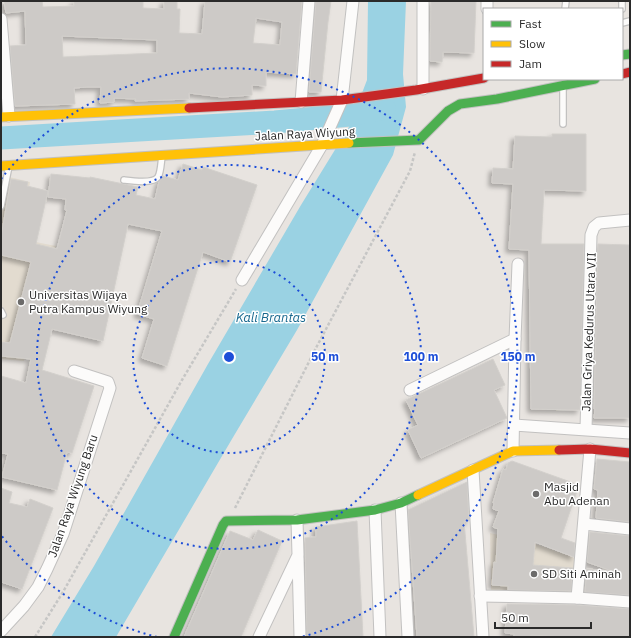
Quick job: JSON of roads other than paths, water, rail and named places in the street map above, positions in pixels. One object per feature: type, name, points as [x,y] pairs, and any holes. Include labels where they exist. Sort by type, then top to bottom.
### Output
[{"type":"main road","points":[[5,116],[347,100],[419,90],[483,78]]},
{"type":"main road","points":[[563,82],[584,80]]},
{"type":"main road","name":"Jalan Raya Wiyung","points":[[5,166],[326,142],[419,140],[453,107],[460,104],[497,99],[563,82]]},
{"type":"main road","points":[[174,637],[223,525],[228,520],[297,520],[375,510],[400,503],[513,451],[590,449],[630,453]]},
{"type":"street","points":[[301,102],[309,1]]},
{"type":"street","points":[[242,280],[326,142],[336,115],[347,100],[354,1]]},
{"type":"street","points":[[419,90],[423,1]]},
{"type":"street","points":[[1,19],[5,116]]},
{"type":"street","name":"Jalan Griya Kedurus Utara VII","points":[[586,429],[591,235],[594,227],[599,223],[630,220]]},
{"type":"street","points":[[513,451],[518,264]]},
{"type":"street","points":[[410,390],[515,339]]},
{"type":"street","name":"Jalan Raya Wiyung Baru","points":[[1,631],[24,606],[38,587],[53,555],[62,534],[110,388],[108,382],[74,371]]},
{"type":"street","points":[[514,425],[630,432]]},
{"type":"street","points":[[578,598],[590,449]]},
{"type":"street","points":[[472,470],[483,637]]},
{"type":"street","points":[[400,503],[408,637]]},
{"type":"street","points":[[375,510],[380,637]]},
{"type":"street","points":[[297,520],[300,637]]},
{"type":"street","points":[[584,524],[630,528]]},
{"type":"street","points":[[259,637],[298,555]]},
{"type":"street","points":[[480,596],[578,598],[630,602]]},
{"type":"lane","points":[[563,82],[563,124]]},
{"type":"lane","points":[[124,180],[153,182],[157,179],[162,155]]},
{"type":"lane","points":[[1,206],[5,166]]},
{"type":"water","name":"Kali Brantas","points":[[368,1],[406,1],[403,74],[406,107],[393,155],[297,330],[116,637],[51,637],[94,566],[208,364],[301,205],[349,127],[367,80]]},
{"type":"waterway","points":[[1,138],[275,122],[350,115],[384,108]]},
{"type":"place","name":"Universitas Wijaya Putra Kampus Wiyung","points":[[21,302]]},
{"type":"place","name":"Masjid Abu Adenan","points":[[536,494]]},
{"type":"place","name":"SD Siti Aminah","points":[[534,574]]}]
